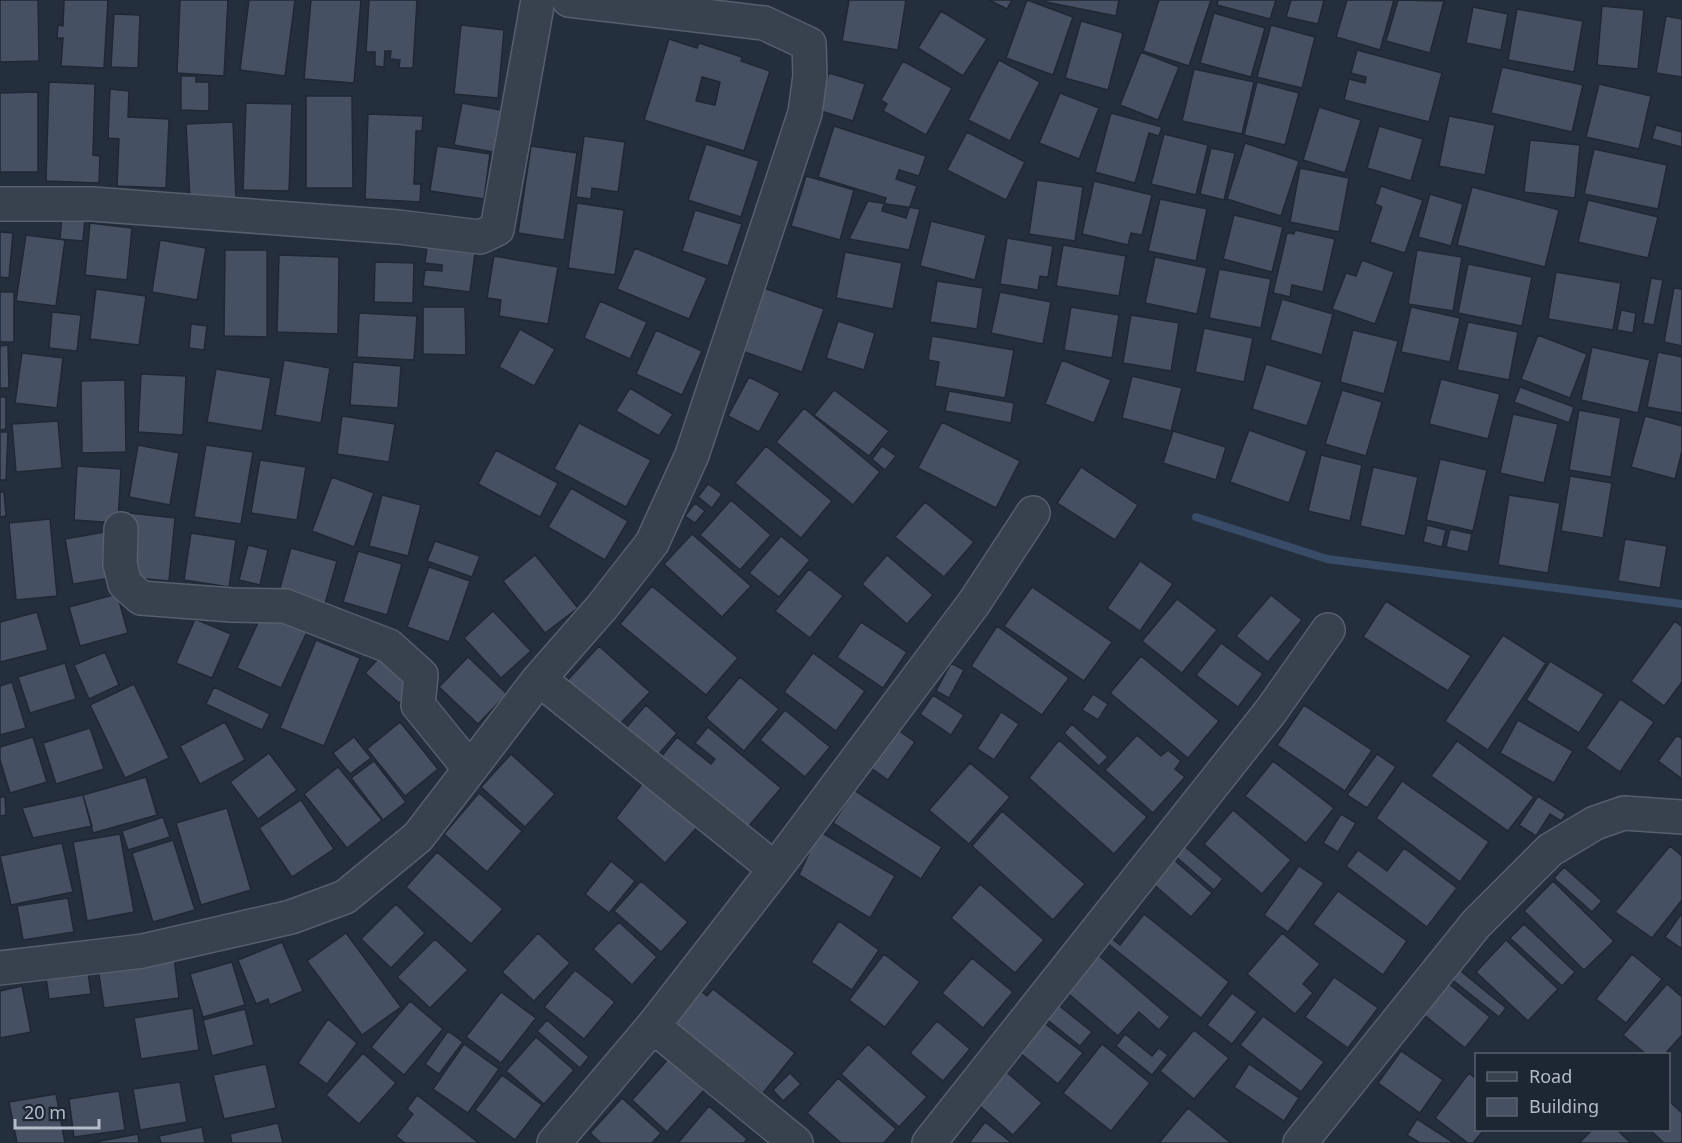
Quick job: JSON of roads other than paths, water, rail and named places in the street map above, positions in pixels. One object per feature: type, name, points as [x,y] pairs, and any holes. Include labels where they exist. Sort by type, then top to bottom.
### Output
[{"type":"street","points":[[0,204],[104,205],[398,226],[480,237],[497,229],[538,0]]},
{"type":"street","points":[[0,968],[143,951],[291,917],[345,897],[418,837],[539,679],[602,607],[652,543],[692,455],[805,113],[810,76],[809,44],[764,23],[569,0]]},
{"type":"street","points":[[554,1143],[653,1026],[775,869],[974,603],[1034,513]]},
{"type":"street","points":[[121,529],[120,564],[125,584],[141,598],[232,605],[285,606],[389,646],[421,675],[418,705],[470,769]]},
{"type":"street","points":[[929,1143],[1271,711],[1328,630]]},
{"type":"street","points":[[539,679],[775,869]]},
{"type":"street","points":[[1300,1143],[1476,924],[1550,850],[1595,824],[1624,813],[1682,817]]},
{"type":"street","points":[[653,1026],[796,1143]]},
{"type":"waterway","points":[[1196,517],[1327,559],[1682,604]]}]
